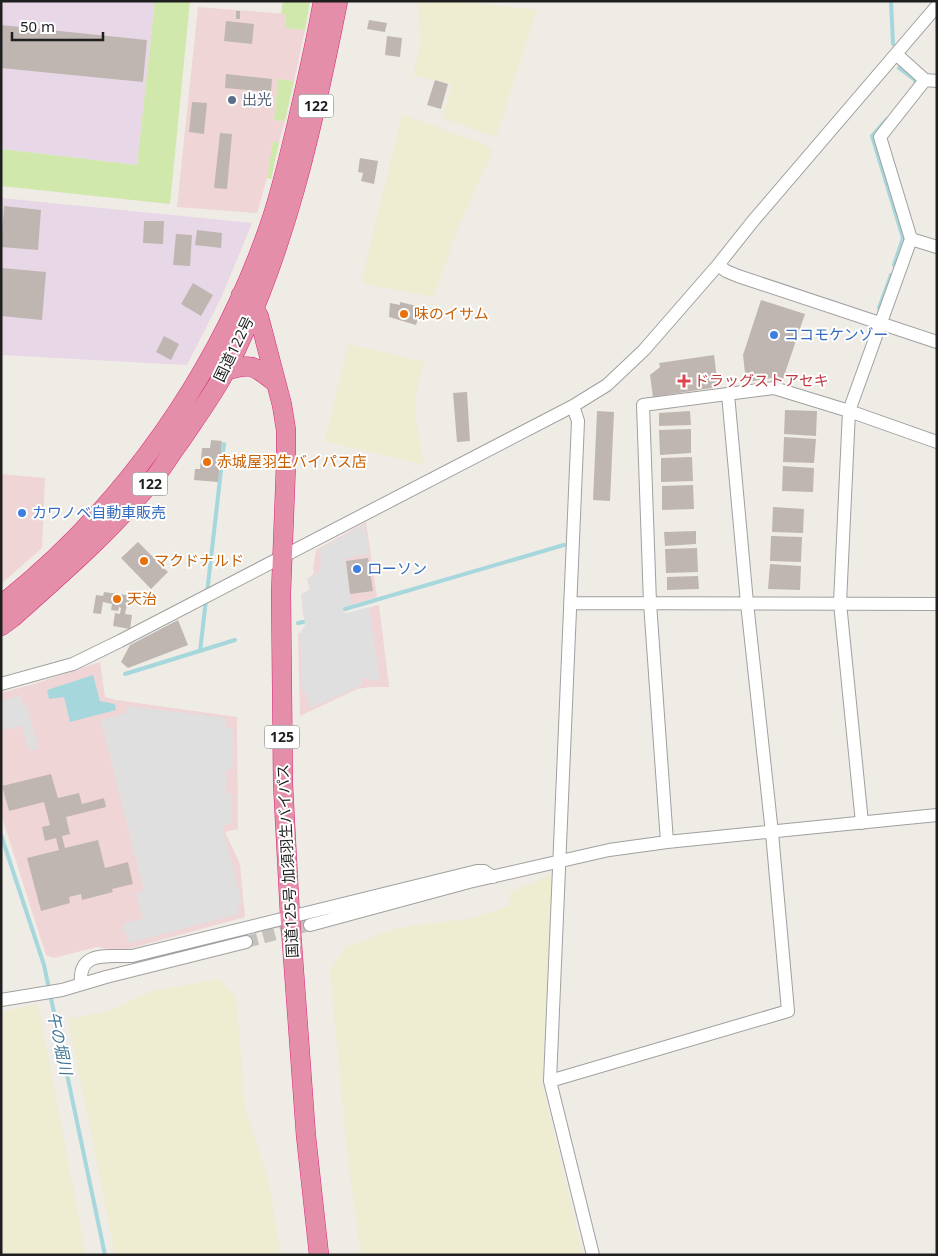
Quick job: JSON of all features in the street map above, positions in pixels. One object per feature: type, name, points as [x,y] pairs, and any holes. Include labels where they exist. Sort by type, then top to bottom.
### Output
[{"type":"highway","name":"国道122号","points":[[1,626],[107,531],[151,482],[204,406],[225,371],[248,302],[279,194],[310,68],[324,1]]},
{"type":"highway","name":"国道122号","points":[[1,605],[46,568],[66,548],[98,515],[135,470],[185,400],[215,348],[248,302],[290,210],[309,138],[338,1]]},
{"type":"highway","name":"国道125号 加須羽生バイパス","points":[[248,302],[258,317],[276,382],[286,430],[282,557],[282,784],[306,1136],[319,1255]]},
{"type":"highway","points":[[225,371],[243,365],[251,366],[276,382]]},
{"type":"street","points":[[1,684],[73,664],[129,637],[573,406],[607,385],[644,350],[937,6]]},
{"type":"street","points":[[862,824],[840,603],[849,411],[910,239],[880,136],[931,81],[896,54]]},
{"type":"street","points":[[910,239],[937,247]]},
{"type":"street","points":[[718,265],[738,276],[937,342]]},
{"type":"street","points":[[667,842],[650,603],[643,405],[774,388],[849,411],[937,442]]},
{"type":"street","points":[[550,1081],[788,1010],[728,394]]},
{"type":"street","points":[[573,406],[578,421],[561,862],[550,1081],[593,1255]]},
{"type":"street","points":[[570,603],[937,604]]},
{"type":"street","points":[[310,925],[493,877],[609,850],[667,842],[937,815]]},
{"type":"street","points":[[81,984],[80,976],[83,968],[86,961],[92,958],[132,956],[477,870],[484,871],[493,877]]},
{"type":"street","points":[[1,1000],[62,990],[246,942]]},
{"type":"shaded area","points":[[1,1],[155,1],[137,165],[1,149]]},
{"type":"shaded area","points":[[418,1],[453,1],[537,10],[496,136],[442,118],[452,84],[413,75],[420,46]]},
{"type":"shaded area","name":"出光","points":[[198,7],[286,14],[285,28],[305,30],[294,81],[278,79],[274,120],[285,121],[279,143],[273,142],[267,178],[257,213],[177,207]]},
{"type":"shaded area","points":[[402,115],[482,143],[493,150],[456,232],[434,297],[366,284],[362,280]]},
{"type":"shaded area","points":[[1,198],[252,223],[222,296],[187,365],[1,355]]},
{"type":"shaded area","points":[[348,344],[424,362],[416,394],[415,413],[424,465],[325,441]]},
{"type":"shaded area","name":"カワノベ自動車販売","points":[[1,474],[45,478],[42,548],[1,584]]},
{"type":"shaded area","points":[[366,522],[377,597],[343,607],[345,614],[379,605],[389,687],[357,689],[300,716],[298,633],[305,626],[301,595],[310,589],[307,579],[314,574],[316,550]]},
{"type":"shaded area","points":[[365,524],[369,554],[345,558],[351,604],[343,607],[345,614],[369,607],[380,682],[362,678],[362,685],[311,708],[302,690],[300,633],[305,626],[301,595],[310,589],[307,579],[320,571],[322,556],[319,550]]},
{"type":"shaded area","points":[[100,662],[105,697],[237,717],[238,829],[225,832],[240,864],[245,917],[121,951],[97,947],[54,958],[46,955],[1,814],[1,693]]},
{"type":"shaded area","points":[[21,696],[23,705],[26,704],[39,748],[29,751],[22,725],[1,731],[1,701]]},
{"type":"shaded area","points":[[127,706],[226,718],[226,727],[233,728],[233,769],[225,770],[227,780],[226,793],[232,794],[232,822],[224,825],[223,829],[242,904],[237,906],[239,914],[128,943],[122,924],[143,919],[136,893],[144,890],[101,720],[126,713]]},
{"type":"shaded area","points":[[553,874],[542,1084],[583,1255],[361,1255],[348,1161],[330,972],[345,947],[398,928],[472,918],[509,906],[510,893]]},
{"type":"shaded area","points":[[218,979],[236,996],[245,1107],[269,1183],[281,1255],[115,1255],[68,1019],[107,1012],[149,992]]},
{"type":"shaded area","points":[[38,1004],[86,1255],[1,1255],[1,1012]]},
{"type":"green space","points":[[155,1],[190,1],[170,204],[1,186],[1,149],[137,165]]},
{"type":"green space","points":[[283,1],[310,1],[305,30],[285,28],[286,14],[281,14]]},
{"type":"green space","points":[[278,79],[294,81],[285,121],[274,120]]},
{"type":"green space","points":[[273,141],[279,143],[271,179],[267,178]]},
{"type":"water","points":[[93,675],[100,701],[115,704],[116,710],[70,722],[64,697],[49,699],[47,690]]},
{"type":"building","points":[[236,11],[240,11],[240,19],[236,19]]},
{"type":"building","points":[[369,20],[387,23],[385,32],[367,29]]},
{"type":"building","points":[[226,21],[254,24],[252,44],[224,41]]},
{"type":"building","points":[[1,25],[147,40],[143,82],[1,68]]},
{"type":"building","points":[[387,36],[402,38],[400,57],[385,55]]},
{"type":"building","points":[[226,74],[272,79],[271,92],[225,88]]},
{"type":"building","points":[[435,80],[448,84],[441,109],[427,105]]},
{"type":"building","points":[[192,102],[207,103],[204,134],[189,132]]},
{"type":"building","points":[[220,133],[232,134],[227,189],[214,188]]},
{"type":"building","points":[[360,158],[378,161],[374,184],[361,181],[363,173],[358,172]]},
{"type":"building","points":[[4,206],[41,210],[38,250],[1,247]]},
{"type":"building","points":[[144,221],[164,221],[163,244],[143,243]]},
{"type":"building","points":[[197,230],[222,233],[221,248],[195,245]]},
{"type":"building","points":[[176,234],[192,235],[190,266],[173,265]]},
{"type":"building","points":[[2,268],[46,272],[42,320],[1,316]]},
{"type":"building","points":[[193,283],[213,295],[201,316],[181,304]]},
{"type":"building","name":"ココモケンゾー","points":[[761,300],[805,314],[782,382],[772,378],[746,382],[743,355]]},
{"type":"building","name":"味のイサム","points":[[400,302],[421,307],[416,325],[389,317],[390,303],[400,305]]},
{"type":"building","points":[[164,336],[179,344],[171,360],[156,352]]},
{"type":"building","name":"ドラッグストアセキ","points":[[714,355],[718,387],[653,397],[650,375],[660,367],[659,363]]},
{"type":"building","points":[[467,392],[470,441],[457,442],[453,393]]},
{"type":"building","points":[[785,410],[817,411],[816,436],[784,434]]},
{"type":"building","points":[[597,411],[614,412],[610,501],[593,500]]},
{"type":"building","points":[[690,411],[691,425],[659,426],[659,413]]},
{"type":"building","points":[[691,429],[691,453],[660,455],[659,430]]},
{"type":"building","points":[[784,437],[816,439],[814,463],[783,462]]},
{"type":"building","points":[[211,440],[222,441],[218,482],[194,480],[195,469],[200,469],[202,448],[210,448]]},
{"type":"building","points":[[692,457],[693,481],[661,482],[661,458]]},
{"type":"building","points":[[783,466],[814,468],[813,492],[782,491]]},
{"type":"building","points":[[693,485],[694,509],[662,510],[662,486]]},
{"type":"building","points":[[773,507],[804,509],[803,533],[772,532]]},
{"type":"building","points":[[696,531],[696,544],[665,546],[664,532]]},
{"type":"building","points":[[771,536],[802,537],[801,562],[770,561]]},
{"type":"building","points":[[138,542],[168,572],[151,589],[121,558]]},
{"type":"building","points":[[697,548],[698,572],[666,573],[665,549]]},
{"type":"building","points":[[368,558],[373,591],[350,594],[346,561]]},
{"type":"building","points":[[770,564],[801,566],[800,590],[768,589]]},
{"type":"building","points":[[698,576],[699,589],[667,590],[667,577]]},
{"type":"building","points":[[104,592],[133,596],[131,606],[127,605],[125,614],[132,615],[130,629],[113,626],[115,613],[120,614],[121,608],[119,607],[118,611],[111,610],[112,604],[103,602],[101,614],[93,613],[96,595],[103,596]]},
{"type":"building","points":[[178,620],[188,645],[128,668],[121,662],[130,645]]},
{"type":"building","points":[[51,774],[58,798],[79,793],[82,804],[104,798],[106,807],[66,817],[70,834],[62,836],[65,848],[98,840],[105,868],[128,862],[133,884],[112,889],[113,892],[82,900],[81,894],[69,897],[70,903],[41,911],[27,858],[59,850],[56,838],[45,841],[42,827],[50,825],[44,802],[9,811],[2,786]]},
{"type":"waterway","points":[[891,1],[893,44]]},
{"type":"waterway","points":[[899,68],[915,80],[916,85]]},
{"type":"waterway","points":[[887,119],[872,136],[903,238],[894,265]]},
{"type":"waterway","points":[[879,308],[891,275]]},
{"type":"waterway","points":[[207,593],[224,444]]},
{"type":"waterway","points":[[345,609],[564,545]]},
{"type":"waterway","points":[[200,651],[206,600]]},
{"type":"waterway","points":[[298,623],[303,622]]},
{"type":"waterway","points":[[125,674],[235,640]]},
{"type":"waterway","name":"午の堀川","points":[[1,835],[44,965],[105,1255]]},
{"type":"tunnel","points":[[246,942],[310,925]]},
{"type":"place","name":"出光","points":[[232,100]]},
{"type":"place","name":"味のイサム","points":[[404,314]]},
{"type":"place","name":"ココモケンゾー","points":[[774,335]]},
{"type":"place","name":"ドラッグストアセキ","points":[[684,381]]},
{"type":"place","name":"赤城屋羽生バイパス店","points":[[207,462]]},
{"type":"place","name":"カワノベ自動車販売","points":[[22,513]]},
{"type":"place","name":"マクドナルド","points":[[144,561]]},
{"type":"place","name":"ローソン","points":[[357,569]]},
{"type":"place","name":"天治","points":[[117,599]]}]
